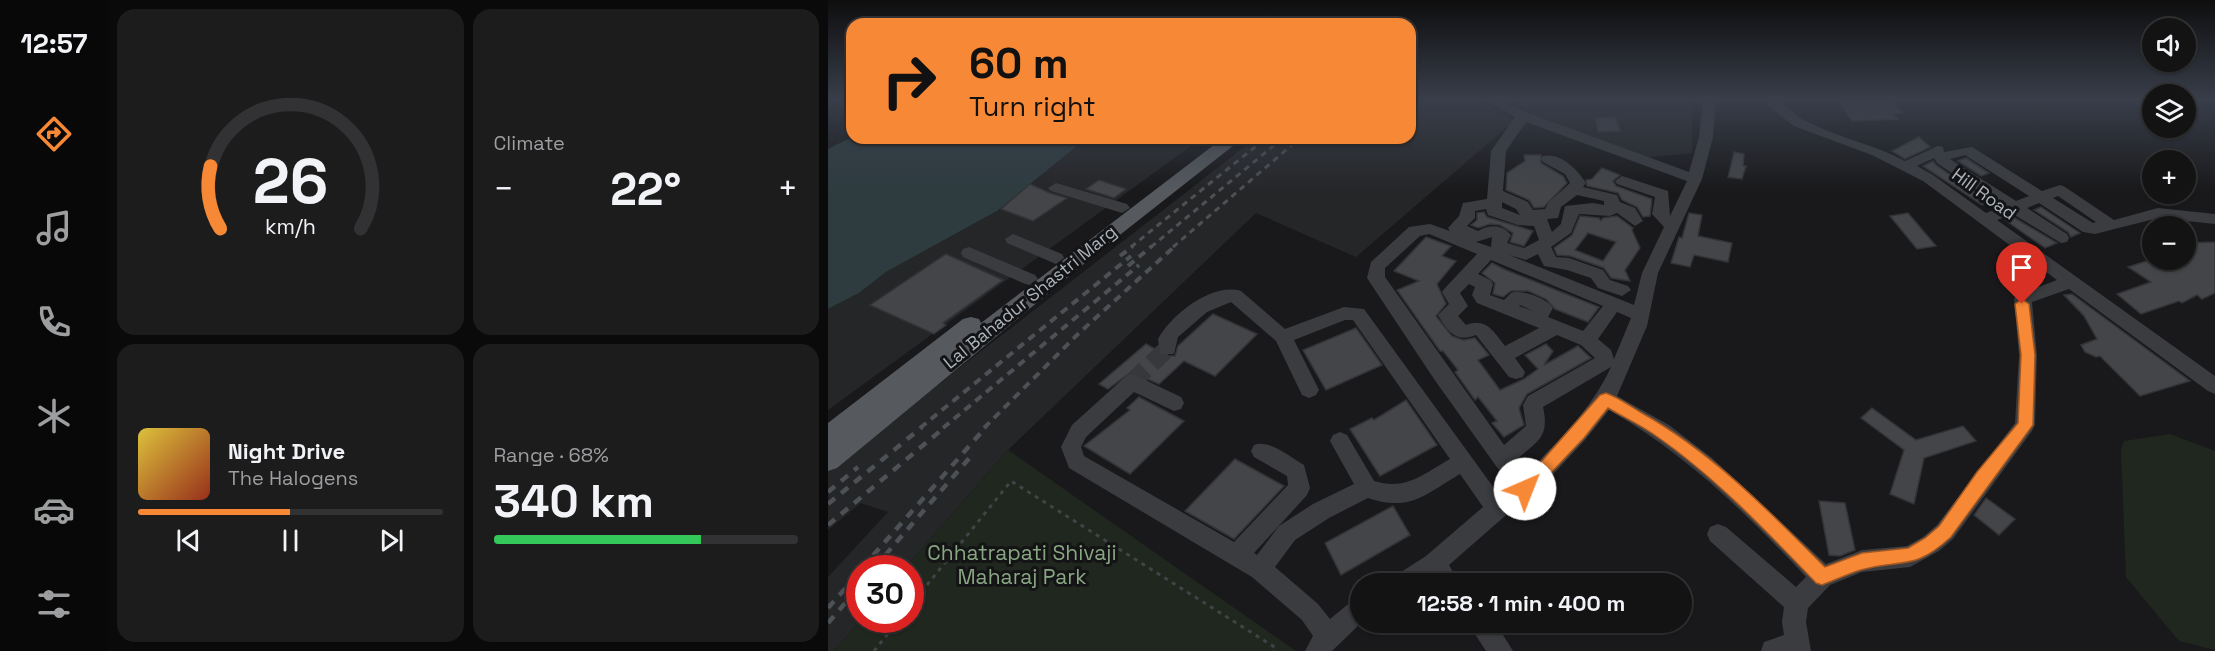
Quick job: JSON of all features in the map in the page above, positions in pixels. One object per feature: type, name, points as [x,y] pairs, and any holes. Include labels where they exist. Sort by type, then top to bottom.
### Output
[{"type":"main road","name":"Lal Bahadur Shastri Marg","points":[[828,437],[1056,258],[1088,242],[1122,208],[1217,144]]},
{"type":"main road","name":"Lal Bahadur Shastri Marg","points":[[828,460],[1088,242],[1217,144]]},
{"type":"street","points":[[1511,130],[1500,143],[1496,154],[1494,211],[1518,220],[1571,210],[1612,209]]},
{"type":"street","points":[[1560,130],[1695,179]]},
{"type":"street","points":[[1420,573],[1434,564],[1497,508],[1525,489],[1578,434],[1606,399],[1638,326],[1650,273],[1670,227],[1695,179],[1707,130]]},
{"type":"street","name":"Hill Road","points":[[1819,130],[1908,165],[2215,386]]},
{"type":"street","points":[[1891,152],[1908,165],[1938,150]]},
{"type":"street","points":[[1985,219],[2014,208],[2041,197],[1967,150],[1941,158],[2014,208],[2061,238]]},
{"type":"street","points":[[1548,159],[1577,178],[1578,187],[1554,205],[1544,216],[1545,244],[1550,262],[1569,264],[1600,275],[1605,284],[1618,297],[1641,315]]},
{"type":"street","points":[[1976,182],[2002,172]]},
{"type":"street","points":[[1622,181],[1664,194],[1658,208],[1662,219],[1670,227]]},
{"type":"street","points":[[1056,188],[1122,208]]},
{"type":"street","points":[[1574,190],[1612,198],[1613,215],[1670,227]]},
{"type":"street","points":[[1495,198],[1468,207],[1467,218],[1456,228],[1476,237],[1488,229],[1502,234],[1498,246],[1522,254],[1561,235],[1570,222],[1571,210]]},
{"type":"street","points":[[2114,226],[2158,213],[2215,219]]},
{"type":"street","points":[[1525,489],[1441,374],[1376,278],[1375,272],[1385,259],[1421,229],[1430,229],[1488,253],[1618,297]]},
{"type":"street","points":[[1012,239],[1056,258]]},
{"type":"street","points":[[969,253],[1029,279]]},
{"type":"street","points":[[1488,253],[1451,291],[1459,306],[1448,313],[1447,317],[1463,333],[1476,328],[1482,330],[1516,372]]},
{"type":"street","points":[[1467,276],[1484,284],[1480,295],[1484,299],[1587,340],[1604,355],[1605,361],[1535,402],[1533,405],[1537,424],[1535,431],[1503,458]]},
{"type":"street","points":[[1773,651],[1797,647],[1794,622],[1797,603],[1822,577],[1862,561],[1910,555],[1931,544],[1945,532],[1983,477],[2025,425],[2028,355],[2023,299],[2071,282]]},
{"type":"street","points":[[1167,349],[1167,339],[1172,332],[1211,300],[1223,295],[1236,295],[1283,337],[1309,390]]},
{"type":"street","points":[[1587,340],[1618,297]]},
{"type":"street","points":[[1283,337],[1344,313],[1358,314],[1497,508]]},
{"type":"street","points":[[1503,356],[1556,328]]},
{"type":"street","points":[[1174,403],[1132,382],[1079,431],[1071,447],[1076,462],[1260,569],[1310,612],[1322,643],[1350,618]]},
{"type":"street","points":[[1606,399],[1660,430],[1691,454],[1759,512],[1822,577]]},
{"type":"street","points":[[1340,441],[1367,488],[1389,495],[1407,494],[1463,462]]},
{"type":"street","points":[[1236,556],[1299,488],[1297,471],[1262,451]]},
{"type":"street","points":[[1260,569],[1287,533],[1321,510],[1367,488]]},
{"type":"street","points":[[1718,534],[1797,603]]},
{"type":"street","points":[[1434,564],[1441,573]]},
{"type":"street","points":[[1487,633],[1501,651]]},
{"type":"path","points":[[924,589],[1011,482],[1276,648],[1274,651]]},
{"type":"path","points":[[874,651],[889,633]]},
{"type":"shaded area","points":[[1416,130],[1503,130],[1356,257],[1256,213],[1008,450],[916,555],[848,555],[888,512],[861,503],[828,530],[828,470],[1248,144],[1416,144]]},
{"type":"shaded area","points":[[1569,130],[1692,130],[1692,153],[1643,158]]},
{"type":"shaded area","points":[[846,140],[846,144],[1080,144],[997,211],[886,272],[859,293],[828,309],[828,149]]},
{"type":"shaded area","points":[[1080,144],[1194,144],[828,410],[828,309],[859,293],[886,272],[997,211]]},
{"type":"shaded area","points":[[846,558],[846,633],[850,633],[834,651],[828,651],[828,577]]},
{"type":"green space","points":[[2170,434],[2215,451],[2215,650],[2179,641],[2126,577],[2121,450],[2124,441]]},
{"type":"green space","name":"Chhatrapati Shivaji Maharaj Park","points":[[1008,450],[1296,651],[834,651],[850,633],[924,633],[924,555],[916,555]]},
{"type":"building","points":[[1598,130],[1620,131],[1598,132]]},
{"type":"building","points":[[1919,137],[1930,147],[1905,159],[1892,151]]},
{"type":"building","points":[[1734,152],[1744,154],[1743,166],[1746,166],[1742,179],[1728,177]]},
{"type":"building","points":[[1524,155],[1541,155],[1541,163],[1563,176],[1567,183],[1544,207],[1534,208],[1529,200],[1506,190],[1507,173],[1525,161]]},
{"type":"building","points":[[1966,158],[1989,173],[1981,176],[1958,161]]},
{"type":"building","points":[[1933,161],[1990,202],[1982,205],[1923,166]]},
{"type":"building","points":[[1602,168],[1620,175],[1613,181],[1616,186],[1652,199],[1650,216],[1643,217],[1637,207],[1622,200],[1618,193],[1587,186],[1586,180],[1592,179]]},
{"type":"building","points":[[1099,180],[1126,189],[1114,198],[1086,189]]},
{"type":"building","points":[[1030,184],[1067,198],[1033,221],[1001,209]]},
{"type":"building","points":[[2041,207],[2080,233],[2071,237],[2068,232],[2034,210]]},
{"type":"building","points":[[1484,212],[1487,217],[1533,231],[1524,246],[1510,242],[1513,233],[1500,225],[1490,224],[1478,228],[1471,225],[1477,220],[1477,213]]},
{"type":"building","points":[[1689,213],[1702,215],[1698,236],[1732,243],[1728,262],[1694,255],[1690,267],[1671,263],[1679,237],[1682,238]]},
{"type":"building","points":[[1908,213],[1936,246],[1917,249],[1890,216]]},
{"type":"building","points":[[1580,216],[1599,218],[1601,221],[1603,218],[1617,216],[1633,228],[1640,248],[1625,270],[1630,281],[1611,278],[1604,268],[1570,256],[1557,255],[1554,248],[1572,235]],"holes":[[[1588,233],[1616,242],[1603,261],[1575,250]]]},
{"type":"building","points":[[2013,217],[2057,243],[2045,248],[2005,220]]},
{"type":"building","points":[[1426,237],[1451,246],[1442,256],[1456,261],[1437,284],[1446,304],[1436,316],[1452,336],[1463,340],[1475,338],[1489,355],[1478,360],[1500,390],[1524,379],[1538,369],[1525,355],[1546,344],[1553,351],[1544,365],[1578,346],[1591,358],[1527,394],[1519,408],[1524,425],[1504,437],[1492,423],[1497,421],[1478,397],[1475,400],[1455,372],[1458,370],[1443,351],[1440,351],[1397,290],[1419,281],[1394,271]]},
{"type":"building","points":[[2215,242],[2215,293],[2202,299],[2197,295],[2182,303],[2179,301],[2141,314],[2117,294],[2151,282],[2128,267],[2142,263],[2142,270],[2196,270],[2196,243]]},
{"type":"building","points":[[946,254],[1003,280],[943,323],[946,325],[934,334],[870,305]]},
{"type":"building","points":[[1492,263],[1599,307],[1588,322],[1555,309],[1546,299],[1528,291],[1511,291],[1503,297],[1493,294],[1495,283],[1482,273]]},
{"type":"building","points":[[2072,294],[2190,381],[2140,396],[2100,356],[2096,357],[2085,352],[2081,345],[2097,339],[2084,316],[2064,295]]},
{"type":"building","points":[[1213,314],[1257,334],[1215,376],[1184,361],[1159,384],[1131,372],[1108,389],[1099,384],[1146,344],[1157,350],[1159,356],[1175,356],[1178,346]]},
{"type":"building","points":[[1356,328],[1382,365],[1326,390],[1303,350]]},
{"type":"building","points":[[1139,397],[1184,421],[1130,474],[1084,446],[1130,410],[1127,408]]},
{"type":"building","points":[[1406,400],[1437,445],[1380,476],[1350,429],[1372,418],[1374,420]]},
{"type":"building","points":[[1872,408],[1916,440],[1963,426],[1976,441],[1924,458],[1914,504],[1890,494],[1904,450],[1861,418]]},
{"type":"building","points":[[1235,459],[1284,486],[1234,539],[1185,511]]},
{"type":"building","points":[[1986,498],[2015,519],[1999,535],[1974,515]]},
{"type":"building","points":[[1819,501],[1845,503],[1855,550],[1840,556],[1829,555]]},
{"type":"building","points":[[1393,506],[1410,535],[1341,575],[1325,543]]},
{"type":"tunnel","points":[[1132,382],[1167,349]]},
{"type":"railway","points":[[1131,247],[1259,144]]},
{"type":"railway","points":[[1151,247],[1276,144]]},
{"type":"railway","points":[[1173,247],[1293,144]]},
{"type":"railway","points":[[1120,256],[1133,246]]},
{"type":"railway","points":[[1128,266],[1152,246]]},
{"type":"railway","points":[[984,428],[1078,334],[1175,246]]},
{"type":"railway","points":[[920,428],[1131,256]]},
{"type":"railway","points":[[943,428],[1139,265]]},
{"type":"railway","points":[[828,504],[922,427]]},
{"type":"railway","points":[[828,525],[945,427]]},
{"type":"railway","points":[[873,555],[986,427]]},
{"type":"railway","points":[[885,555],[972,455]]},
{"type":"railway","points":[[828,492],[858,467]]},
{"type":"railway","points":[[828,608],[846,588]]},
{"type":"railway","points":[[828,623],[846,602]]},
{"type":"route","points":[[1525,489],[1578,434],[1606,399],[1660,430],[1691,454],[1759,512],[1822,577],[1862,561],[1910,555],[1931,544],[1945,532],[1983,477],[2025,425],[2028,355],[2022,304]]}]
